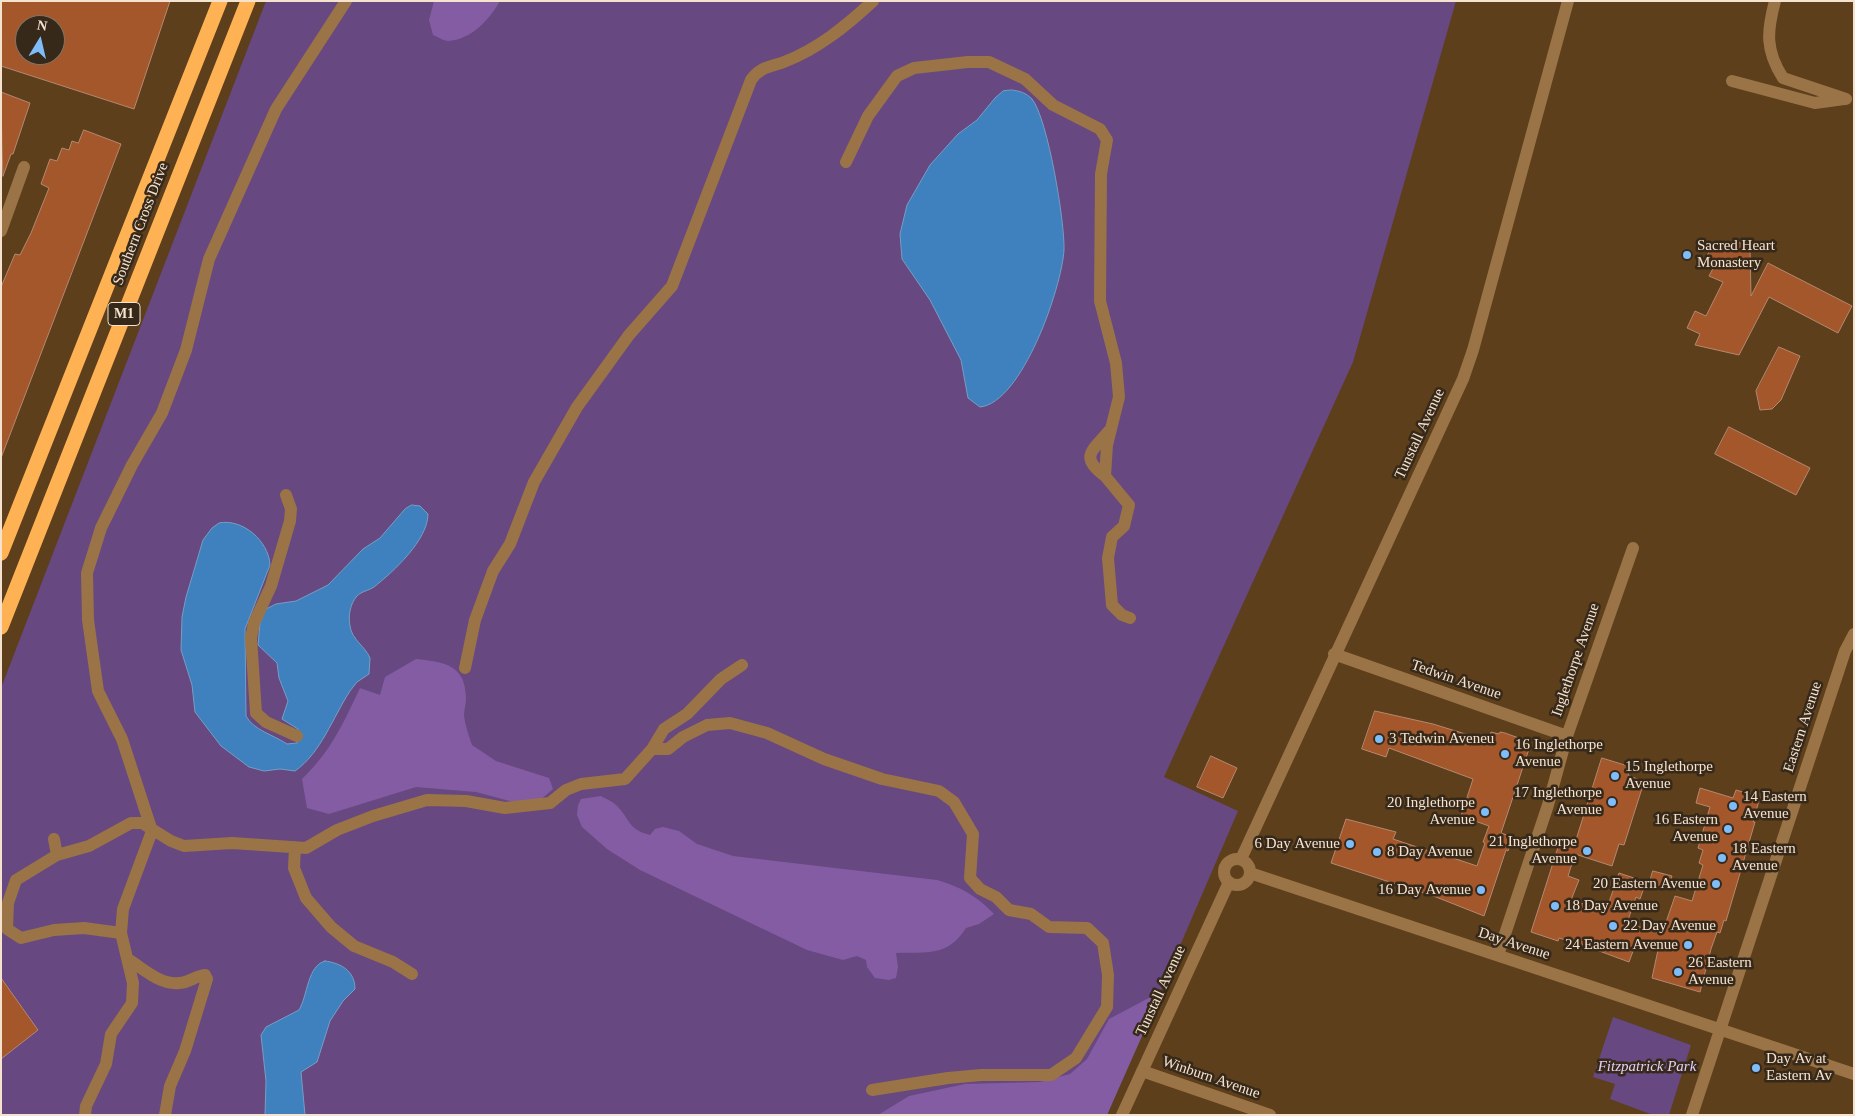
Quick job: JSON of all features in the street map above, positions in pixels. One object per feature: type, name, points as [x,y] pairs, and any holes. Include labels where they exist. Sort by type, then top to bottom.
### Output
[{"type":"highway","name":"Southern Cross Drive","points":[[1,553],[220,1]]},
{"type":"highway","name":"Southern Cross Drive","points":[[1,627],[248,1]]},
{"type":"street","points":[[85,1115],[86,1106],[106,1064],[111,1034],[132,1003],[133,983],[121,933],[123,909],[152,831],[122,739],[98,691],[88,620],[87,573],[101,528],[132,465],[162,413],[186,350],[210,260],[276,109],[346,1]]},
{"type":"street","points":[[465,668],[475,620],[494,571],[510,544],[534,482],[577,407],[629,335],[672,286],[751,80],[757,71],[807,53],[853,20],[873,1]]},
{"type":"street","name":"Tunstall Avenue","points":[[1241,859],[1334,654],[1463,379],[1473,350],[1568,1]]},
{"type":"street","points":[[1775,1],[1768,28],[1769,46],[1782,78],[1850,99]]},
{"type":"street","points":[[846,162],[868,116],[891,84],[897,76],[914,68],[989,62],[1025,79],[1052,105],[1100,129],[1106,140],[1100,182],[1100,301],[1116,363],[1118,397],[1110,429],[1105,476],[1129,505],[1124,526],[1112,536],[1108,558],[1112,605],[1122,615],[1130,618]]},
{"type":"street","points":[[1732,81],[1815,103],[1850,99]]},
{"type":"street","points":[[1,231],[24,167]]},
{"type":"street","points":[[286,495],[291,509],[290,521],[271,586],[252,630],[251,650],[256,713],[266,722],[297,736]]},
{"type":"street","name":"Inglethorpe Avenue","points":[[1498,955],[1548,805],[1567,736],[1633,548]]},
{"type":"street","name":"Eastern Avenue","points":[[1692,1115],[1845,651],[1854,634]]},
{"type":"street","name":"Tedwin Avenue","points":[[1334,654],[1567,736]]},
{"type":"street","points":[[121,933],[84,928],[54,930],[21,938],[7,929],[8,904],[16,880],[57,854],[89,846],[131,823],[142,823],[152,831],[184,846],[232,843],[306,848],[336,830],[373,816],[427,800],[466,801],[505,808],[550,802],[566,790],[580,784],[625,779],[652,749],[664,729],[687,714],[721,679],[742,665]]},
{"type":"street","points":[[652,749],[668,749],[683,737],[707,726],[730,723],[767,733],[824,758],[882,779],[939,791],[954,802],[973,834],[970,878],[980,889],[996,897],[1009,910],[1030,914],[1050,926],[1087,928],[1103,943],[1108,975],[1107,1007],[1076,1058],[1051,1075],[981,1075],[948,1078],[872,1090]]},
{"type":"street","points":[[54,839],[57,854]]},
{"type":"street","points":[[295,847],[294,868],[306,898],[331,928],[354,946],[393,962],[412,974]]},
{"type":"street","points":[[1241,859],[1248,864],[1250,873],[1242,884],[1229,882],[1224,873],[1224,868],[1231,860],[1241,859]]},
{"type":"street","name":"Day Avenue","points":[[1250,873],[1854,1074]]},
{"type":"street","name":"Tunstall Avenue","points":[[1122,1115],[1229,882]]},
{"type":"street","points":[[129,960],[156,979],[177,984],[191,981],[198,975],[204,975],[207,979],[185,1051],[170,1086],[165,1115]]},
{"type":"street","name":"Winburn Avenue","points":[[1142,1072],[1270,1115]]},
{"type":"green space","points":[[266,1],[1456,1],[1353,362],[1164,777],[1238,811],[1107,1115],[1,1115],[1,688]]},
{"type":"green space","name":"Fitzpatrick Park","points":[[1613,1017],[1691,1045],[1669,1115],[1653,1115],[1610,1099],[1615,1084],[1593,1077]]},
{"type":"shaded area","points":[[434,1],[500,1],[491,15],[472,33],[456,40],[448,41],[433,35],[429,20]]},
{"type":"shaded area","points":[[416,659],[445,664],[458,672],[465,688],[464,713],[472,745],[496,761],[549,778],[553,789],[532,807],[476,792],[416,787],[329,814],[307,808],[302,779],[329,747],[360,688],[380,695],[385,677]]},
{"type":"shaded area","points":[[601,796],[616,805],[631,824],[643,833],[650,835],[655,829],[663,827],[679,831],[697,844],[733,856],[937,880],[968,893],[994,914],[979,924],[966,928],[952,944],[944,948],[927,952],[896,953],[898,967],[896,978],[889,980],[875,978],[867,967],[866,960],[857,956],[843,960],[807,950],[640,870],[607,849],[582,827],[577,815],[581,799]]},
{"type":"shaded area","points":[[1162,991],[1107,1115],[878,1115],[909,1096],[965,1084],[1040,1082],[1070,1074],[1087,1059],[1109,1019]]},
{"type":"water","points":[[1012,90],[1023,93],[1032,99],[1044,127],[1059,196],[1064,250],[1062,267],[1048,315],[1025,365],[1011,386],[996,401],[980,407],[968,398],[961,360],[930,300],[902,259],[900,234],[907,205],[930,165],[958,134],[977,120],[995,98],[1003,91]]},
{"type":"water","points":[[412,505],[420,506],[428,514],[426,524],[416,545],[374,587],[357,596],[350,610],[349,622],[351,631],[370,658],[369,674],[357,682],[350,691],[319,745],[312,755],[295,771],[280,769],[264,771],[249,767],[221,746],[195,712],[192,685],[181,650],[182,617],[186,597],[203,540],[212,528],[219,523],[228,522],[237,524],[253,533],[265,548],[270,565],[245,629],[246,716],[259,729],[287,744],[297,743],[298,729],[282,719],[288,701],[279,678],[277,663],[258,645],[260,623],[266,609],[276,604],[296,601],[328,585],[363,549],[380,538],[405,509]]},
{"type":"water","points":[[325,961],[346,969],[353,977],[355,989],[343,1001],[330,1021],[317,1062],[301,1072],[305,1115],[265,1115],[266,1081],[261,1035],[266,1027],[299,1010],[311,975],[319,964]]},
{"type":"building","points":[[1,1],[170,1],[134,109],[1,66]]},
{"type":"building","points":[[1,92],[30,103],[13,154],[11,154],[3,176]]},
{"type":"building","points":[[84,130],[121,144],[1,458],[1,287],[15,254],[20,255],[31,233],[49,188],[41,184],[50,159],[57,161],[62,148],[69,150],[72,141],[78,143]]},
{"type":"building","points":[[1738,242],[1750,247],[1751,296],[1768,263],[1852,306],[1838,333],[1769,297],[1739,355],[1695,345],[1700,334],[1687,328],[1695,311],[1706,316],[1723,282],[1709,276],[1716,263],[1705,261],[1712,244],[1729,251]]},
{"type":"building","points":[[1779,347],[1800,356],[1781,400],[1772,409],[1760,410],[1756,391]]},
{"type":"building","points":[[1729,427],[1810,468],[1796,495],[1715,454]]},
{"type":"building","points":[[1375,711],[1433,724],[1488,741],[1491,732],[1499,734],[1500,732],[1527,741],[1524,747],[1529,749],[1501,833],[1513,837],[1508,851],[1506,850],[1484,916],[1436,897],[1331,863],[1346,819],[1396,832],[1393,839],[1432,852],[1434,846],[1445,850],[1444,855],[1477,866],[1485,843],[1483,842],[1489,826],[1461,816],[1473,779],[1389,748],[1386,757],[1362,749]]},
{"type":"building","points":[[1211,756],[1237,768],[1223,798],[1197,787]]},
{"type":"building","points":[[1602,758],[1631,767],[1628,775],[1644,782],[1624,845],[1619,844],[1612,866],[1575,854],[1568,876],[1579,880],[1571,900],[1606,911],[1619,873],[1646,882],[1640,899],[1636,897],[1627,923],[1662,934],[1675,896],[1692,901],[1703,865],[1699,863],[1703,850],[1698,848],[1710,807],[1696,803],[1700,788],[1733,798],[1736,790],[1760,797],[1753,822],[1755,822],[1726,921],[1724,920],[1720,933],[1717,932],[1700,992],[1652,978],[1658,950],[1636,943],[1629,962],[1583,945],[1559,938],[1558,941],[1531,932],[1560,841],[1574,845]]},
{"type":"building","points":[[1653,871],[1672,876],[1668,890],[1649,885]]},
{"type":"building","points":[[1,978],[38,1030],[1,1059]]},
{"type":"place","name":"Sacred Heart Monastery","points":[[1687,255]]},
{"type":"place","name":"3 Tedwin Aveneu","points":[[1379,739]]},
{"type":"place","name":"16 Inglethorpe Avenue","points":[[1505,754]]},
{"type":"place","name":"15 Inglethorpe Avenue","points":[[1615,776]]},
{"type":"place","name":"17 Inglethorpe Avenue","points":[[1612,802]]},
{"type":"place","name":"14 Eastern Avenue","points":[[1733,806]]},
{"type":"place","name":"20 Inglethorpe Avenue","points":[[1485,812]]},
{"type":"place","name":"16 Eastern Avenue","points":[[1728,829]]},
{"type":"place","name":"6 Day Avenue","points":[[1350,844]]},
{"type":"place","name":"21 Inglethorpe Avenue","points":[[1587,851]]},
{"type":"place","name":"8 Day Avenue","points":[[1377,852]]},
{"type":"place","name":"18 Eastern Avenue","points":[[1722,858]]},
{"type":"place","name":"20 Eastern Avenue","points":[[1716,884]]},
{"type":"place","name":"16 Day Avenue","points":[[1481,890]]},
{"type":"place","name":"18 Day Avenue","points":[[1555,906]]},
{"type":"place","name":"22 Day Avenue","points":[[1613,926]]},
{"type":"place","name":"24 Eastern Avenue","points":[[1688,945]]},
{"type":"place","name":"26 Eastern Avenue","points":[[1678,972]]},
{"type":"place","name":"Day Av at Eastern Av","points":[[1756,1068]]}]
